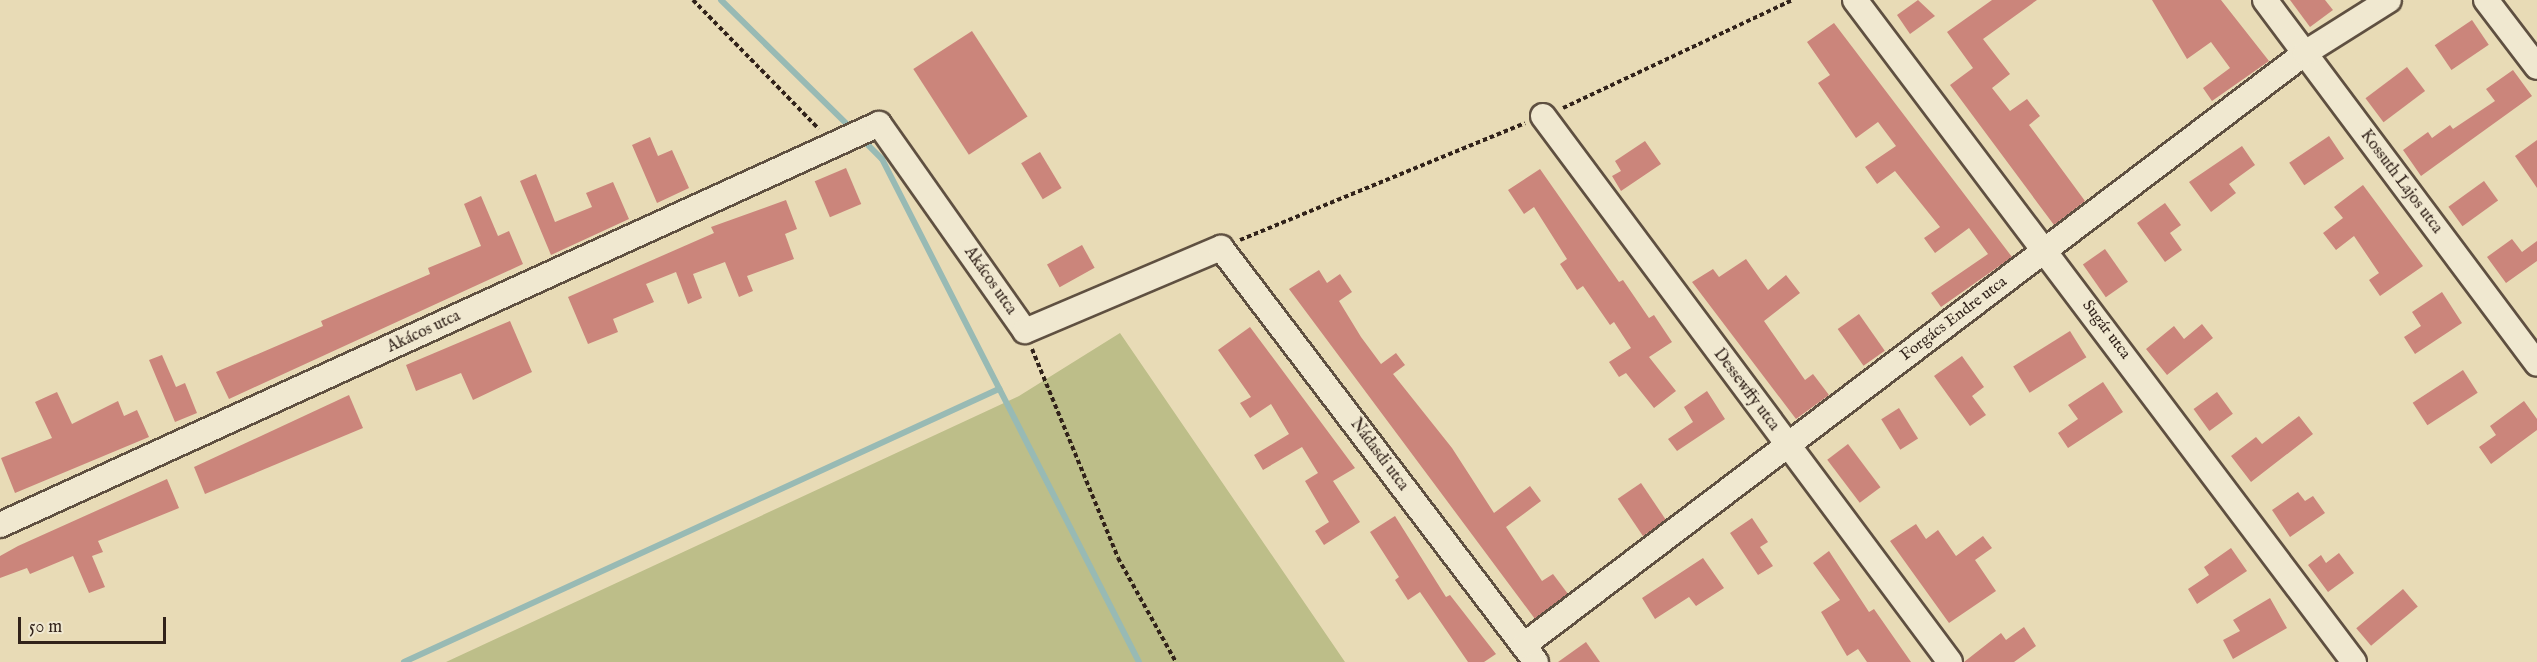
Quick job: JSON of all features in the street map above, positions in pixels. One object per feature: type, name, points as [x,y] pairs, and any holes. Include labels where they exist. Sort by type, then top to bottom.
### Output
[{"type":"street","name":"Sugár utca","points":[[1854,0],[2046,250],[2354,662]]},
{"type":"street","name":"Kossuth Lajos utca","points":[[2265,0],[2537,364]]},
{"type":"street","name":"Forgács Endre utca","points":[[1530,654],[1788,446],[2305,54],[2389,0]]},
{"type":"street","points":[[2486,0],[2537,67]]},
{"type":"street","name":"Dessewffy utca","points":[[1543,116],[1950,662]]},
{"type":"street","name":"Akácos utca","points":[[0,525],[879,124],[1025,332],[1221,248]]},
{"type":"street","name":"Nádasdi utca","points":[[1221,248],[1530,654]]},
{"type":"path","points":[[693,0],[850,137]]},
{"type":"path","points":[[1221,248],[1543,116],[1792,0]]},
{"type":"path","points":[[1025,332],[1118,558],[1176,662]]},
{"type":"green space","points":[[1120,333],[1345,662],[446,662],[1019,396]]},
{"type":"building","points":[[1918,0],[1935,16],[1910,34],[1897,15]]},
{"type":"building","points":[[1992,0],[2037,0],[1983,39],[2010,74],[1992,88],[2010,111],[2027,99],[2040,116],[2029,125],[2085,201],[2054,225],[1950,85],[1973,68],[1947,32]]},
{"type":"building","points":[[2152,0],[2221,0],[2269,61],[2212,101],[2203,88],[2230,68],[2211,42],[2187,59]]},
{"type":"building","points":[[2290,0],[2325,0],[2333,10],[2310,27]]},
{"type":"building","points":[[2472,20],[2489,45],[2451,70],[2435,45]]},
{"type":"building","points":[[1834,23],[2012,257],[1941,307],[1931,293],[1988,254],[1969,228],[1935,253],[1924,238],[1940,227],[1895,171],[1877,184],[1865,167],[1896,146],[1878,122],[1856,138],[1818,83],[1830,75],[1807,42]]},
{"type":"building","points":[[972,31],[1028,117],[969,155],[913,69]]},
{"type":"building","points":[[2407,67],[2425,91],[2384,122],[2365,98]]},
{"type":"building","points":[[2513,70],[2532,96],[2421,176],[2403,150],[2428,132],[2432,138],[2450,125],[2453,129],[2495,101],[2486,89]]},
{"type":"building","points":[[2329,136],[2344,158],[2304,185],[2289,163]]},
{"type":"building","points":[[650,137],[658,156],[672,150],[689,188],[657,203],[632,145]]},
{"type":"building","points":[[2537,140],[2537,188],[2515,156]]},
{"type":"building","points":[[1645,141],[1661,164],[1621,191],[1612,176],[1621,171],[1615,161]]},
{"type":"building","points":[[2242,146],[2255,165],[2229,184],[2236,193],[2211,212],[2189,182]]},
{"type":"building","points":[[1040,152],[1062,188],[1043,199],[1021,163]]},
{"type":"building","points":[[846,168],[861,204],[830,217],[815,181]]},
{"type":"building","points":[[1540,169],[1619,282],[1623,280],[1649,318],[1654,315],[1672,342],[1649,357],[1676,391],[1654,408],[1626,373],[1619,377],[1609,362],[1631,348],[1614,322],[1610,325],[1583,286],[1577,290],[1560,264],[1567,259],[1534,207],[1524,214],[1508,190]]},
{"type":"building","points":[[536,174],[555,222],[592,207],[586,193],[613,182],[629,219],[551,255],[520,181]]},
{"type":"building","points":[[2484,181],[2498,200],[2463,226],[2448,207]]},
{"type":"building","points":[[2363,185],[2423,266],[2380,296],[2369,280],[2379,273],[2354,236],[2336,250],[2323,233],[2343,218],[2334,207]]},
{"type":"building","points":[[481,196],[498,236],[509,231],[523,264],[229,399],[216,372],[323,326],[321,321],[430,274],[428,268],[481,246],[464,204]]},
{"type":"building","points":[[786,200],[797,229],[785,234],[794,259],[747,276],[753,291],[739,297],[725,262],[693,274],[702,298],[688,304],[676,272],[646,284],[654,302],[613,319],[618,332],[588,344],[568,297],[714,233],[711,227]]},
{"type":"building","points":[[2165,203],[2181,225],[2170,233],[2182,250],[2165,262],[2137,223]]},
{"type":"building","points":[[2512,239],[2522,252],[2537,241],[2537,261],[2506,283],[2487,257]]},
{"type":"building","points":[[1082,245],[1095,268],[1060,287],[1047,264]]},
{"type":"building","points":[[2105,249],[2128,282],[2106,297],[2083,264]]},
{"type":"building","points":[[1746,259],[1768,290],[1786,275],[1800,293],[1764,321],[1805,380],[1813,374],[1829,395],[1796,419],[1692,282],[1713,269],[1719,277]]},
{"type":"building","points":[[1319,270],[1327,283],[1340,274],[1352,292],[1339,301],[1361,337],[1381,364],[1396,353],[1405,365],[1393,374],[1452,448],[1494,513],[1530,486],[1541,501],[1506,527],[1542,581],[1553,574],[1568,594],[1535,619],[1289,289]]},
{"type":"building","points":[[2442,292],[2462,323],[2415,354],[2404,337],[2421,326],[2412,312]]},
{"type":"building","points":[[1859,314],[1885,351],[1864,366],[1838,329]]},
{"type":"building","points":[[510,321],[532,372],[473,400],[461,373],[416,391],[406,365]]},
{"type":"building","points":[[2202,324],[2213,338],[2167,375],[2146,349],[2174,326],[2184,339]]},
{"type":"building","points":[[1250,327],[1355,468],[1333,481],[1360,522],[1324,545],[1315,531],[1329,522],[1305,481],[1318,473],[1302,447],[1263,470],[1254,455],[1289,434],[1271,404],[1250,418],[1240,403],[1251,397],[1218,350]]},
{"type":"building","points":[[2070,331],[2086,357],[2030,393],[2013,367]]},
{"type":"building","points":[[162,355],[176,387],[185,383],[197,413],[175,422],[149,360]]},
{"type":"building","points":[[1962,356],[1984,387],[1972,396],[1986,415],[1970,426],[1934,376]]},
{"type":"building","points":[[2463,370],[2478,393],[2427,425],[2413,403]]},
{"type":"building","points":[[2103,382],[2123,412],[2068,448],[2058,433],[2078,419],[2068,405]]},
{"type":"building","points":[[1707,391],[1725,419],[1677,451],[1668,439],[1693,422],[1684,407]]},
{"type":"building","points":[[57,392],[72,424],[118,401],[124,416],[137,410],[149,437],[15,493],[1,458],[52,438],[35,402]]},
{"type":"building","points":[[2217,392],[2233,414],[2209,431],[2194,409]]},
{"type":"building","points":[[349,395],[363,428],[205,494],[194,467]]},
{"type":"building","points":[[2524,401],[2537,419],[2537,430],[2491,464],[2479,447],[2496,435],[2490,426]]},
{"type":"building","points":[[1899,408],[1918,439],[1900,450],[1881,419]]},
{"type":"building","points":[[2299,416],[2313,434],[2251,482],[2231,456],[2256,437],[2262,444]]},
{"type":"building","points":[[1848,444],[1880,487],[1860,503],[1827,460]]},
{"type":"building","points":[[167,479],[179,508],[98,541],[103,552],[92,556],[105,587],[89,593],[73,556],[30,574],[27,568],[0,578],[0,556]]},
{"type":"building","points":[[1641,483],[1666,520],[1643,536],[1618,499]]},
{"type":"building","points":[[2298,492],[2305,501],[2313,496],[2325,513],[2290,537],[2272,510]]},
{"type":"building","points":[[1395,516],[1446,597],[1450,595],[1496,654],[1484,662],[1468,662],[1420,592],[1408,600],[1395,580],[1399,577],[1370,532]]},
{"type":"building","points":[[1752,518],[1768,542],[1760,547],[1773,566],[1758,575],[1730,533]]},
{"type":"building","points":[[1916,524],[1926,539],[1938,530],[1956,556],[1983,536],[1992,548],[1975,560],[1996,591],[1949,623],[1890,541]]},
{"type":"building","points":[[2231,548],[2247,571],[2197,604],[2188,589],[2209,575],[2204,567]]},
{"type":"building","points":[[1829,551],[1869,612],[1874,609],[1911,662],[1867,662],[1858,649],[1847,656],[1821,612],[1840,600],[1813,563]]},
{"type":"building","points":[[2339,553],[2354,573],[2328,592],[2308,565],[2321,555],[2326,563]]},
{"type":"building","points":[[1703,558],[1724,588],[1696,606],[1689,597],[1655,619],[1642,598]]},
{"type":"building","points":[[2403,589],[2418,607],[2371,646],[2356,628]]},
{"type":"building","points":[[2270,598],[2287,628],[2233,659],[2223,640],[2240,631],[2233,620]]},
{"type":"building","points":[[2024,627],[2036,646],[2014,662],[1964,662],[2001,633],[2006,640]]},
{"type":"building","points":[[1586,642],[1600,662],[1558,662]]},
{"type":"waterway","points":[[721,0],[853,130]]},
{"type":"waterway","points":[[862,139],[882,159],[1139,662]]},
{"type":"waterway","points":[[404,662],[999,389]]}]
